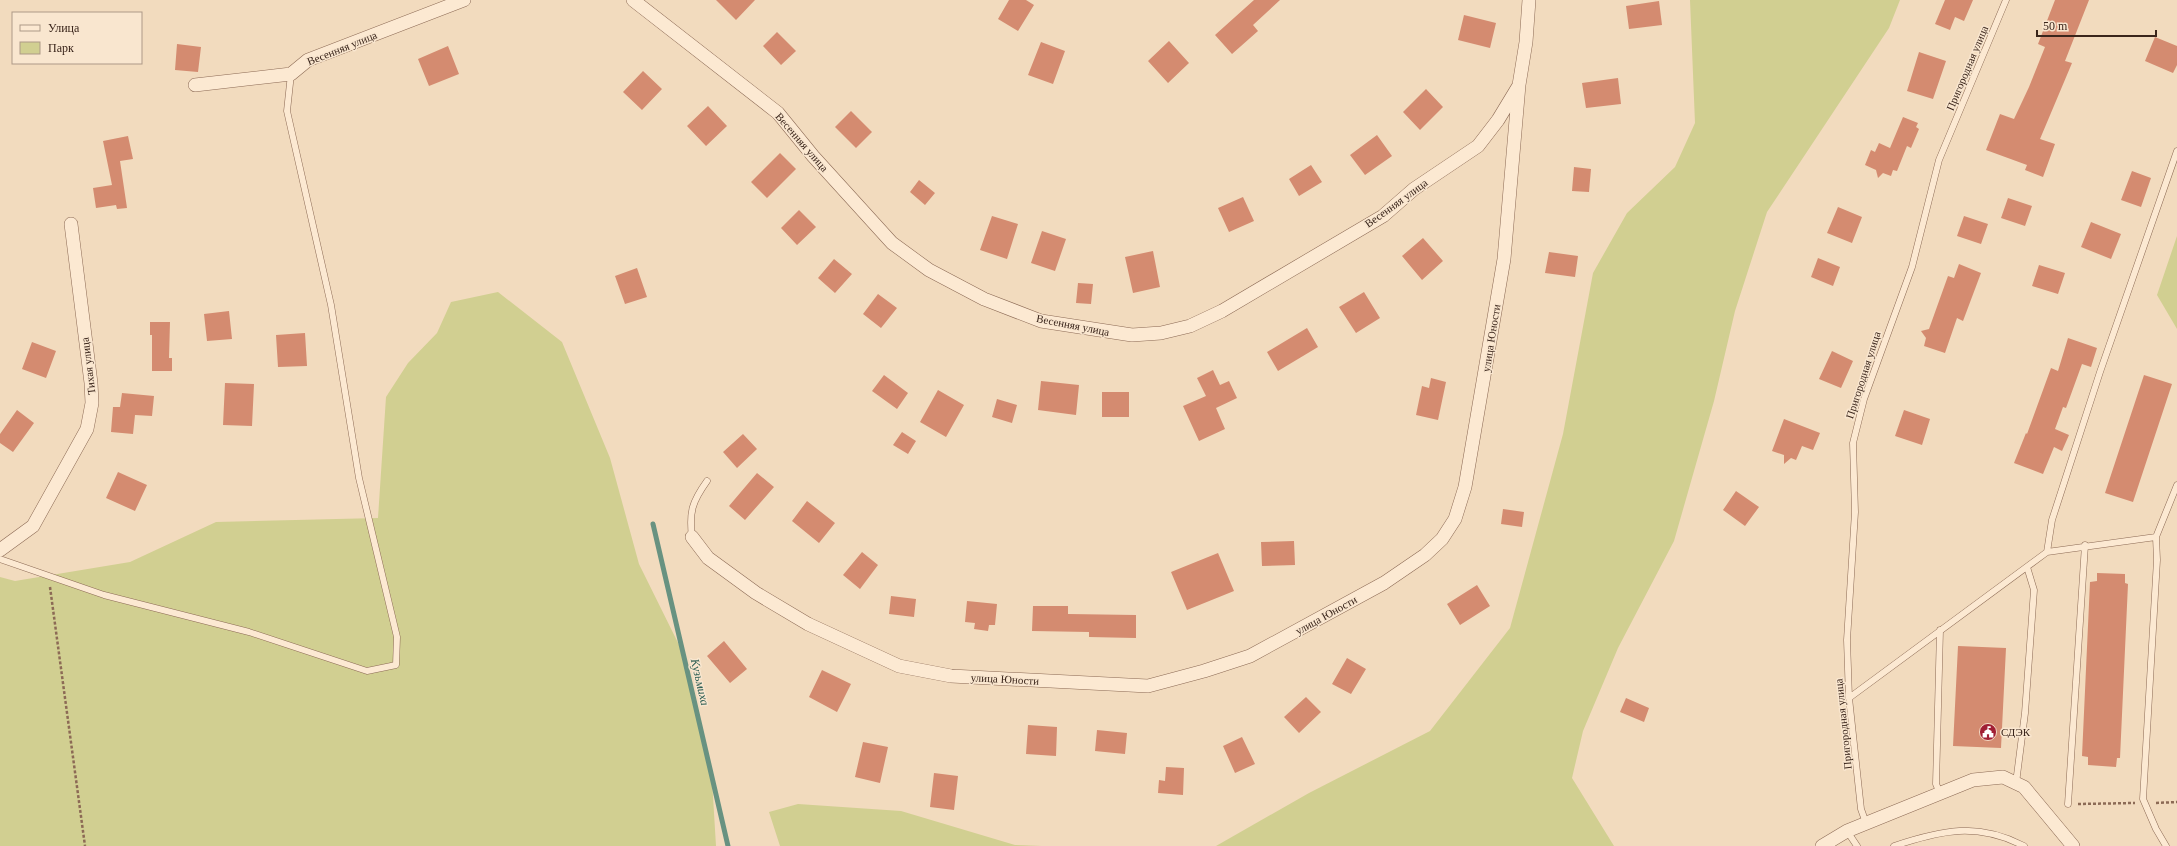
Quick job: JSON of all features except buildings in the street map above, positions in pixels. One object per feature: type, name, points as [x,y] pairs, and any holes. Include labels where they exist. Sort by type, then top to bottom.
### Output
[{"type":"street","name":"Весенняя улица","points":[[291,74],[308,60],[464,0]]},
{"type":"street","name":"Весенняя улица","points":[[633,0],[778,113],[813,156],[892,243],[929,270],[984,299],[1042,321],[1132,335],[1161,333],[1190,326],[1222,311],[1383,216],[1414,189],[1478,146],[1498,120],[1519,85]]},
{"type":"street","name":"улица Юности","points":[[692,537],[708,558],[756,593],[808,624],[899,666],[951,676],[1148,686],[1204,671],[1250,656],[1363,595],[1425,555],[1442,539],[1454,520],[1464,487],[1504,259],[1519,85],[1526,42],[1529,0]]},
{"type":"street","points":[[195,85],[291,74]]},
{"type":"street","name":"Тихая улица","points":[[0,550],[33,526],[87,429],[92,396],[70,224]]},
{"type":"street","points":[[1822,846],[1846,831],[1973,780],[2003,777],[2024,787],[2073,846]]},
{"type":"lane","name":"Пригородная улица","points":[[1866,824],[1862,809],[1848,698],[1847,640],[1855,512],[1853,443],[1864,399],[1912,267],[1938,160],[2006,0]]},
{"type":"lane","points":[[0,560],[104,595],[249,632],[367,671],[396,665],[397,637],[359,478],[331,305],[287,111],[291,74]]},
{"type":"lane","points":[[2047,552],[2052,520],[2100,372],[2177,151]]},
{"type":"lane","points":[[692,537],[690,517],[698,494],[707,481]]},
{"type":"lane","points":[[2166,846],[2144,803],[2157,560],[2156,537],[2177,485]]},
{"type":"lane","points":[[1848,698],[2047,552],[2085,545],[2156,537]]},
{"type":"lane","points":[[2068,804],[2085,545]]},
{"type":"lane","points":[[2016,783],[2025,713],[2034,590],[2027,567]]},
{"type":"lane","points":[[1940,630],[1936,784],[1940,794]]},
{"type":"lane","points":[[1894,846],[1926,835],[1959,830],[2004,836],[2024,846]]},
{"type":"lane","points":[[1846,831],[1857,846]]},
{"type":"path","points":[[49,576],[84,846]]},
{"type":"path","points":[[2068,804],[2177,802]]},
{"type":"green space","points":[[1690,0],[1900,0],[1889,28],[1767,212],[1735,311],[1714,401],[1674,541],[1618,648],[1583,731],[1572,778],[1614,846],[1216,846],[1309,793],[1430,731],[1510,628],[1563,434],[1593,273],[1627,213],[1675,167],[1695,123]]},
{"type":"green space","points":[[2177,236],[2177,329],[2157,295]]},
{"type":"green space","points":[[498,292],[562,342],[610,458],[639,564],[684,655],[712,780],[716,846],[0,846],[0,577],[15,581],[130,562],[216,522],[378,518],[386,397],[408,363],[437,333],[451,302]]},
{"type":"green space","points":[[798,804],[901,811],[1015,845],[1042,846],[780,846],[769,812]]},
{"type":"waterway","name":"Кузьмиха","points":[[653,524],[728,846]]},
{"type":"place","name":"СДЭК","points":[[1988,732]]}]
